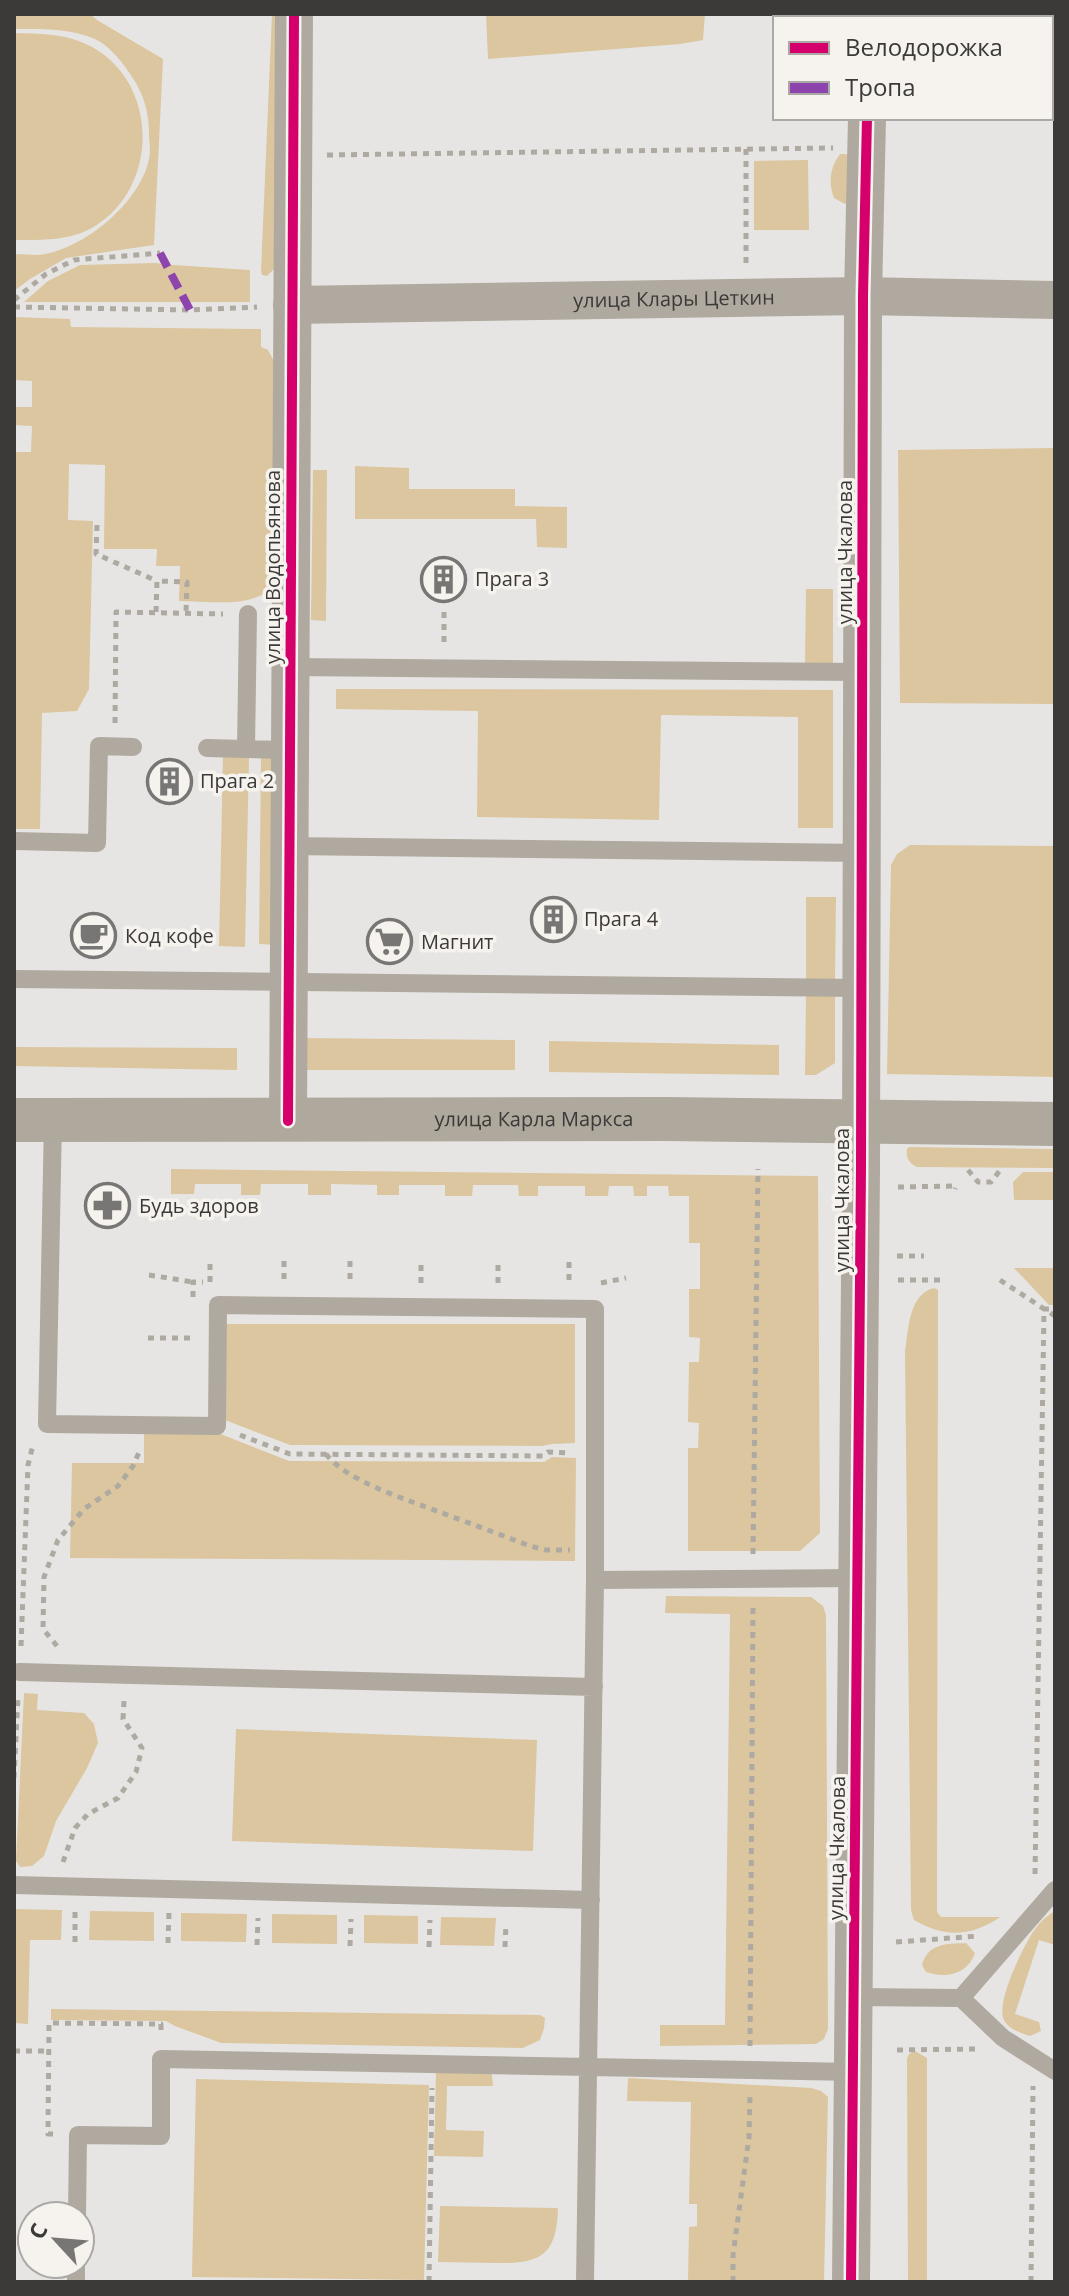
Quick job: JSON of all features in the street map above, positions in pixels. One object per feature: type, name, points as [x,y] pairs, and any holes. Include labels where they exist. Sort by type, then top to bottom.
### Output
[{"type":"street","name":"улица Водопьянова","points":[[288,1121],[294,14]]},
{"type":"street","name":"улица Чкалова","points":[[851,2282],[866,133]]},
{"type":"street","name":"улица Клары Цеткин","points":[[292,305],[863,296],[1055,300]]},
{"type":"street","name":"улица Карла Маркса","points":[[34,1120],[666,1119],[1055,1124]]},
{"type":"lane","points":[[246,749],[248,614]]},
{"type":"lane","points":[[290,667],[862,672]]},
{"type":"lane","points":[[14,841],[97,843],[99,746],[124,747]]},
{"type":"lane","points":[[207,748],[289,750]]},
{"type":"lane","points":[[289,846],[862,853]]},
{"type":"lane","points":[[14,979],[861,988]]},
{"type":"lane","points":[[34,1120],[47,1424],[217,1426],[218,1305],[595,1309],[594,1687],[585,2282]]},
{"type":"lane","points":[[595,1580],[858,1578]]},
{"type":"lane","points":[[19,1672],[594,1687]]},
{"type":"lane","points":[[14,1885],[591,1900]]},
{"type":"lane","points":[[961,1998],[1055,1890]]},
{"type":"lane","points":[[854,1997],[961,1998],[1003,2038],[1055,2071]]},
{"type":"lane","points":[[77,2200],[78,2135],[161,2136],[161,2059],[853,2072]]},
{"type":"path","points":[[318,155],[746,149],[866,133]]},
{"type":"path","points":[[746,149],[746,298]]},
{"type":"path","points":[[14,300],[46,274],[74,260],[160,253]]},
{"type":"path","points":[[14,307],[190,310],[292,305]]},
{"type":"path","points":[[97,525],[96,554],[157,581],[187,582],[186,613]]},
{"type":"path","points":[[156,612],[157,581]]},
{"type":"path","points":[[124,747],[116,612],[248,614]]},
{"type":"path","points":[[733,2282],[733,2255],[749,2137],[758,1169]]},
{"type":"path","points":[[968,1170],[978,1182],[985,1184],[991,1182],[1001,1169]]},
{"type":"path","points":[[898,1187],[956,1186],[955,1189]]},
{"type":"path","points":[[897,1256],[924,1256]]},
{"type":"path","points":[[210,1260],[210,1282]]},
{"type":"path","points":[[284,1260],[284,1282]]},
{"type":"path","points":[[350,1261],[350,1282]]},
{"type":"path","points":[[421,1261],[421,1283]]},
{"type":"path","points":[[498,1262],[498,1283]]},
{"type":"path","points":[[569,1262],[569,1283]]},
{"type":"path","points":[[149,1275],[193,1282]]},
{"type":"path","points":[[602,1283],[626,1278]]},
{"type":"path","points":[[898,1280],[942,1280]]},
{"type":"path","points":[[1000,1280],[1055,1316]]},
{"type":"path","points":[[1044,1309],[1055,1309]]},
{"type":"path","points":[[1034,1886],[1044,1309]]},
{"type":"path","points":[[148,1338],[192,1338]]},
{"type":"path","points":[[14,1778],[28,1465],[32,1446],[47,1424]]},
{"type":"path","points":[[65,1652],[51,1641],[43,1629],[44,1577],[58,1540],[84,1509],[118,1486],[133,1466],[151,1426]]},
{"type":"path","points":[[217,1426],[290,1454],[543,1456],[548,1452],[595,1453]]},
{"type":"path","points":[[326,1454],[344,1471],[380,1488],[530,1546],[546,1550],[595,1550]]},
{"type":"path","points":[[55,1886],[75,1828],[88,1814],[118,1798],[136,1772],[142,1748],[123,1719],[123,1701],[130,1690],[151,1676]]},
{"type":"path","points":[[75,1905],[75,1942]]},
{"type":"path","points":[[168,1943],[169,1907]]},
{"type":"path","points":[[257,1945],[258,1908]]},
{"type":"path","points":[[350,1946],[351,1910]]},
{"type":"path","points":[[429,1947],[430,1912]]},
{"type":"path","points":[[505,1947],[507,1914]]},
{"type":"path","points":[[896,1942],[988,1934]]},
{"type":"path","points":[[78,2135],[48,2134],[49,2023],[161,2024],[161,2059]]},
{"type":"path","points":[[897,2050],[1026,2052],[1031,2282]]},
{"type":"path","points":[[14,2051],[49,2051]]},
{"type":"path","points":[[429,2282],[433,2063]]},
{"type":"shaded area","points":[[14,14],[90,14],[163,59],[154,245],[66,258],[14,291],[14,254],[39,255],[56,251],[91,234],[107,222],[134,192],[143,176],[150,150],[143,97],[129,72],[113,53],[99,41],[79,34],[14,29]]},
{"type":"shaded area","points":[[272,14],[281,14],[275,268],[267,276],[262,275],[261,271]]},
{"type":"shaded area","points":[[486,14],[705,14],[703,40],[488,59]]},
{"type":"shaded area","points":[[14,33],[60,36],[86,44],[111,61],[129,83],[139,109],[143,137],[139,165],[128,192],[111,214],[86,231],[68,237],[14,240]]},
{"type":"shaded area","points":[[840,154],[850,156],[851,201],[845,204],[834,198],[831,186],[832,170]]},
{"type":"shaded area","points":[[808,160],[809,230],[754,230],[754,161]]},
{"type":"shaded area","points":[[155,263],[250,270],[250,302],[24,302],[48,281],[80,265]]},
{"type":"shaded area","points":[[14,317],[70,319],[71,327],[261,329],[261,347],[268,350],[275,372],[271,590],[261,596],[226,602],[179,601],[180,566],[156,566],[157,549],[104,549],[105,465],[69,464],[68,520],[93,521],[89,689],[77,711],[42,713],[40,829],[14,829],[14,452],[31,452],[32,426],[14,425],[14,407],[32,407],[32,381],[14,380]]},
{"type":"shaded area","points":[[1055,448],[1055,704],[900,703],[898,450]]},
{"type":"shaded area","points":[[355,466],[409,468],[409,489],[515,489],[515,506],[567,507],[567,548],[537,547],[536,519],[355,519]]},
{"type":"shaded area","points":[[313,470],[327,470],[326,621],[311,620]]},
{"type":"shaded area","points":[[806,589],[833,589],[833,664],[805,663]]},
{"type":"shaded area","points":[[336,689],[833,690],[833,828],[798,828],[798,717],[661,715],[659,820],[477,817],[478,711],[336,709]]},
{"type":"shaded area","points":[[223,756],[249,757],[245,947],[219,946]]},
{"type":"shaded area","points":[[261,757],[280,757],[278,945],[259,944]]},
{"type":"shaded area","points":[[910,845],[1055,846],[1055,1077],[887,1074],[891,865],[897,854]]},
{"type":"shaded area","points":[[806,897],[836,897],[835,979],[806,979]]},
{"type":"shaded area","points":[[806,995],[835,995],[835,1063],[816,1075],[805,1075]]},
{"type":"shaded area","points":[[299,1038],[515,1040],[515,1070],[299,1070]]},
{"type":"shaded area","points":[[549,1041],[779,1045],[779,1075],[549,1072]]},
{"type":"shaded area","points":[[14,1047],[237,1048],[237,1070],[14,1066]]},
{"type":"shaded area","points":[[909,1147],[1055,1149],[1055,1168],[917,1167],[908,1158]]},
{"type":"shaded area","points":[[171,1169],[818,1176],[820,1533],[800,1551],[688,1551],[688,1448],[698,1448],[699,1423],[688,1422],[689,1362],[699,1362],[700,1338],[689,1337],[689,1289],[700,1289],[700,1243],[689,1243],[689,1196],[669,1196],[668,1186],[647,1186],[647,1196],[634,1196],[633,1186],[609,1186],[608,1196],[585,1196],[585,1186],[538,1186],[538,1196],[519,1196],[518,1185],[473,1185],[472,1196],[445,1196],[445,1185],[399,1185],[399,1195],[377,1195],[377,1185],[331,1184],[331,1195],[308,1195],[308,1184],[261,1184],[260,1195],[241,1195],[241,1184],[195,1184],[194,1194],[171,1194]]},
{"type":"shaded area","points":[[1023,1172],[1055,1172],[1055,1200],[1014,1200],[1013,1182]]},
{"type":"shaded area","points":[[1014,1268],[1055,1268],[1055,1305],[1049,1305]]},
{"type":"shaded area","points":[[934,1288],[938,1290],[937,1912],[941,1917],[1000,1917],[979,1928],[958,1933],[925,1926],[914,1920],[911,1910],[905,1351],[914,1305],[925,1292]]},
{"type":"shaded area","points":[[226,1324],[575,1324],[575,1443],[542,1446],[290,1445],[225,1420]]},
{"type":"shaded area","points":[[144,1433],[218,1433],[289,1461],[544,1462],[552,1457],[576,1458],[575,1561],[70,1558],[72,1463],[144,1463]]},
{"type":"shaded area","points":[[666,1596],[811,1597],[823,1606],[826,1615],[828,2029],[824,2039],[816,2044],[660,2046],[660,2025],[725,2025],[730,1614],[665,1613]]},
{"type":"shaded area","points":[[24,1693],[38,1694],[37,1710],[84,1713],[94,1724],[98,1743],[56,1821],[44,1856],[32,1866],[20,1867],[16,1861]]},
{"type":"shaded area","points":[[236,1729],[537,1740],[533,1851],[232,1841]]},
{"type":"shaded area","points":[[14,1909],[62,1910],[61,1940],[30,1940],[28,2024],[14,2023]]},
{"type":"shaded area","points":[[90,1911],[154,1912],[154,1941],[89,1940]]},
{"type":"shaded area","points":[[1055,1911],[1055,1945],[1039,1940],[1015,2014],[1039,2022],[1041,2031],[1030,2036],[1006,2023],[1002,2012],[1003,2001],[1011,1975],[1029,1939],[1040,1923]]},
{"type":"shaded area","points":[[181,1913],[247,1914],[246,1942],[181,1941]]},
{"type":"shaded area","points":[[272,1914],[337,1915],[337,1944],[272,1943]]},
{"type":"shaded area","points":[[364,1915],[418,1916],[418,1944],[364,1943]]},
{"type":"shaded area","points":[[441,1917],[496,1918],[494,1946],[440,1945]]},
{"type":"shaded area","points":[[966,1943],[975,1953],[962,1970],[948,1975],[926,1972],[922,1965],[933,1949]]},
{"type":"shaded area","points":[[51,2009],[540,2015],[545,2018],[540,2040],[523,2048],[221,2043],[166,2021],[51,2020]]},
{"type":"shaded area","points":[[915,2051],[927,2058],[927,2282],[908,2282],[907,2059]]},
{"type":"shaded area","points":[[436,2071],[487,2071],[492,2075],[493,2086],[447,2086],[446,2130],[484,2131],[483,2157],[434,2156]]},
{"type":"shaded area","points":[[628,2078],[811,2088],[828,2097],[824,2282],[688,2282],[689,2227],[697,2226],[697,2204],[689,2204],[691,2102],[627,2101]]},
{"type":"shaded area","points":[[196,2079],[429,2085],[424,2280],[192,2277]]},
{"type":"shaded area","points":[[440,2206],[558,2208],[557,2224],[549,2247],[534,2259],[511,2263],[438,2262]]},
{"type":"marked path","points":[[160,253],[190,310]]},
{"type":"cycle path","points":[[288,1121],[294,14]]},
{"type":"cycle path","points":[[851,2282],[861,1169],[863,296],[867,120]]},
{"type":"place","name":"Прага 3","points":[[444,579]]},
{"type":"place","name":"Прага 2","points":[[169,781]]},
{"type":"place","name":"Прага 4","points":[[553,919]]},
{"type":"place","name":"Код кофе","points":[[94,936]]},
{"type":"place","name":"Магнит","points":[[390,942]]},
{"type":"place","name":"Будь здоров","points":[[108,1206]]}]
